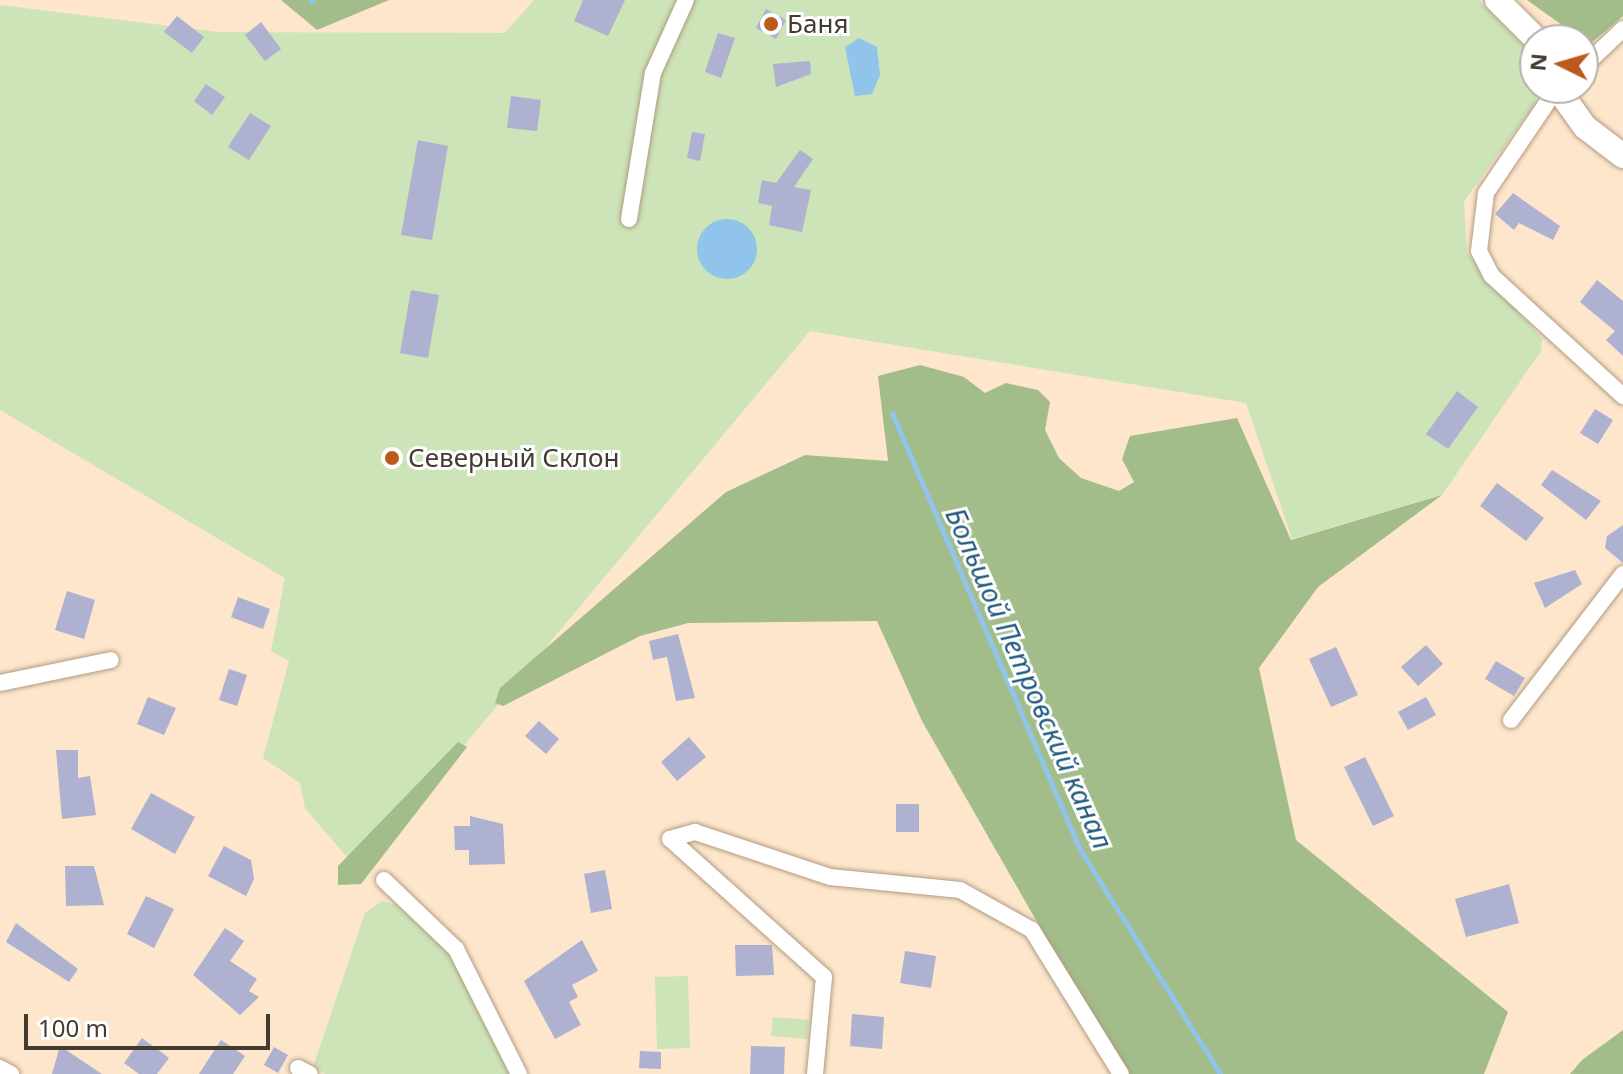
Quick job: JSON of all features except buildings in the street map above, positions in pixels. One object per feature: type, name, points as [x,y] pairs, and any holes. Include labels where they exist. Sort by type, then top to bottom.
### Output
[{"type":"street","points":[[629,219],[653,73],[686,0]]},
{"type":"street","points":[[1497,0],[1521,24]]},
{"type":"street","points":[[1599,52],[1623,29]]},
{"type":"street","points":[[1546,104],[1486,193],[1479,251],[1492,276],[1623,396]]},
{"type":"street","points":[[1568,104],[1585,127],[1623,156]]},
{"type":"street","points":[[1511,720],[1623,574]]},
{"type":"street","points":[[0,683],[111,660]]},
{"type":"street","points":[[815,1074],[824,977],[670,839],[695,832],[830,877],[960,890],[1032,930],[1121,1074]]},
{"type":"street","points":[[384,880],[456,949],[519,1074]]},
{"type":"street","points":[[0,1068],[11,1074]]},
{"type":"green space","points":[[281,0],[389,0],[317,30]]},
{"type":"green space","name":"Северный Склон","points":[[534,0],[1479,0],[1519,41],[1519,104],[1535,104],[1464,201],[1467,253],[1542,339],[1541,351],[1442,495],[1292,539],[1246,403],[810,331],[359,871],[305,808],[300,783],[263,758],[289,661],[271,651],[285,578],[0,410],[0,5],[218,32],[505,33]]},
{"type":"green space","points":[[1527,0],[1623,0],[1623,16],[1599,36],[1599,24],[1561,24]]},
{"type":"green space","points":[[920,365],[964,377],[985,393],[1006,383],[1038,390],[1050,402],[1045,430],[1059,458],[1081,478],[1119,491],[1134,482],[1122,459],[1130,436],[1237,418],[1291,540],[1442,495],[1318,587],[1259,668],[1296,840],[1508,1012],[1484,1074],[1124,1074],[922,721],[877,621],[688,623],[640,636],[503,706],[495,703],[500,688],[726,492],[805,455],[888,461],[878,376]]},
{"type":"green space","points":[[458,742],[467,747],[361,884],[338,885],[338,866]]},
{"type":"green space","points":[[382,901],[397,905],[455,953],[511,1074],[325,1074],[313,1067],[365,913]]},
{"type":"green space","points":[[688,976],[690,1048],[657,1049],[655,977]]},
{"type":"green space","points":[[773,1017],[809,1020],[807,1039],[771,1036]]},
{"type":"green space","points":[[1623,1030],[1623,1074],[1570,1074],[1582,1060]]},
{"type":"water","points":[[859,38],[877,47],[880,75],[872,94],[855,96],[845,47]]},
{"type":"water","points":[[727,219],[749,227],[757,249],[749,271],[727,279],[705,271],[697,249],[705,227]]},
{"type":"waterway","name":"Большой Петровский канал","points":[[892,413],[1079,848],[1220,1074]]},
{"type":"place","name":"Баня","points":[[771,24]]},
{"type":"place","name":"Северный Склон","points":[[392,458]]}]
